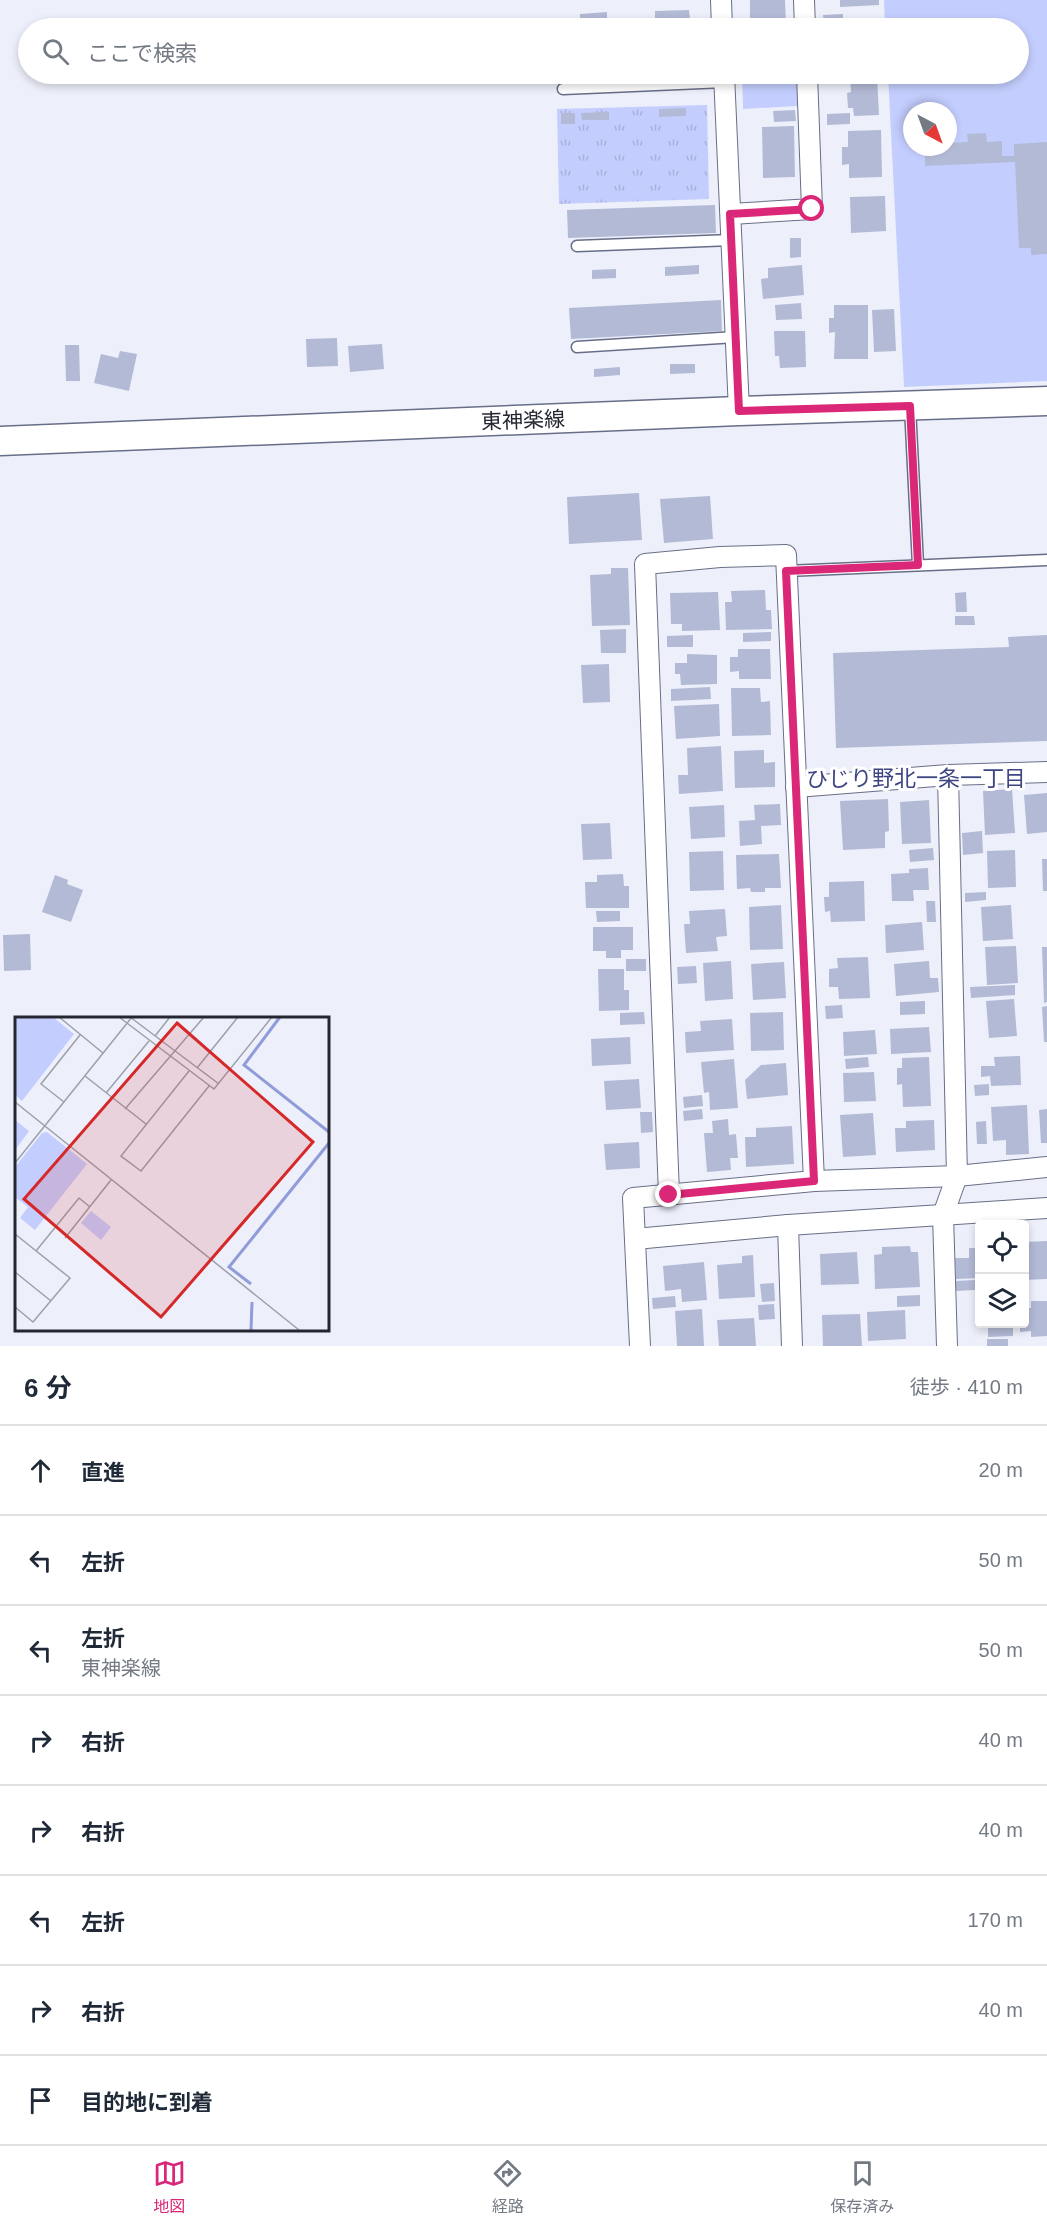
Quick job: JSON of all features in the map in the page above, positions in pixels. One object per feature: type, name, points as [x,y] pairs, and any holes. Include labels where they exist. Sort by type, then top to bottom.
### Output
[{"type":"main road","name":"東神楽線","points":[[0,441],[1047,401]]},
{"type":"street","points":[[721,0],[722,18]]},
{"type":"street","points":[[804,0],[805,18]]},
{"type":"street","points":[[725,84],[739,411]]},
{"type":"street","points":[[730,214],[812,209],[807,84]]},
{"type":"street","points":[[669,1195],[645,564],[720,557],[786,555],[814,1181]]},
{"type":"street","points":[[796,787],[948,776],[1047,772]]},
{"type":"street","points":[[947,1346],[943,1215],[957,1176],[948,776]]},
{"type":"street","points":[[640,1346],[633,1198],[814,1181],[957,1176],[1047,1167]]},
{"type":"street","points":[[635,1239],[1047,1208]]},
{"type":"street","points":[[788,1226],[792,1346]]},
{"type":"lane","points":[[563,88],[628,84]]},
{"type":"lane","points":[[577,246],[732,240]]},
{"type":"lane","points":[[577,347],[736,337]]},
{"type":"lane","points":[[910,406],[918,565]]},
{"type":"lane","points":[[786,571],[1047,560]]},
{"type":"green space","points":[[884,0],[1047,0],[1047,381],[904,387],[889,84],[1029,84],[1029,18],[885,18]]},
{"type":"green space","points":[[742,84],[797,84],[798,106],[743,109]]},
{"type":"green space","points":[[707,105],[709,199],[559,204],[557,109]]},
{"type":"building","points":[[750,0],[785,0],[786,18],[750,18]]},
{"type":"building","points":[[840,0],[879,0],[879,5],[840,7]]},
{"type":"building","points":[[689,10],[690,18],[655,18],[655,11]]},
{"type":"building","points":[[607,12],[607,18],[580,18],[580,14]]},
{"type":"building","points":[[843,14],[843,18],[823,18],[823,15]]},
{"type":"building","points":[[850,84],[877,84],[879,115],[854,116],[853,108],[848,108],[847,93],[851,92]]},
{"type":"building","points":[[686,108],[686,116],[659,117],[659,109]]},
{"type":"building","points":[[795,110],[796,121],[774,122],[773,111]]},
{"type":"building","points":[[609,112],[609,120],[582,120],[581,113]]},
{"type":"building","points":[[561,113],[575,113],[575,124],[561,124]]},
{"type":"building","points":[[850,113],[850,124],[827,125],[827,114]]},
{"type":"building","points":[[794,126],[795,177],[763,178],[762,127]]},
{"type":"building","points":[[881,130],[882,177],[849,178],[849,164],[842,165],[842,147],[848,147],[848,131]]},
{"type":"building","points":[[986,133],[987,142],[1002,141],[1002,156],[1014,156],[1014,144],[1047,142],[1047,254],[1031,255],[1031,248],[1019,248],[1015,162],[925,166],[925,156],[957,156],[957,143],[968,142],[967,134]]},
{"type":"building","points":[[885,196],[886,231],[851,233],[850,197]]},
{"type":"building","points":[[715,205],[716,233],[568,238],[567,210]]},
{"type":"building","points":[[790,238],[801,238],[801,257],[790,258]]},
{"type":"building","points":[[699,265],[699,274],[665,276],[665,267]]},
{"type":"building","points":[[802,265],[804,295],[763,299],[761,279],[768,278],[768,268]]},
{"type":"building","points":[[616,269],[616,278],[592,279],[592,270]]},
{"type":"building","points":[[721,300],[722,331],[571,339],[569,308]]},
{"type":"building","points":[[801,303],[802,319],[776,320],[775,305]]},
{"type":"building","points":[[834,305],[868,305],[868,359],[834,359],[835,332],[829,333],[829,318],[834,318]]},
{"type":"building","points":[[894,309],[896,351],[874,352],[872,310]]},
{"type":"building","points":[[774,331],[805,331],[806,367],[780,368],[779,356],[775,356]]},
{"type":"building","points":[[337,338],[338,366],[307,367],[306,339]]},
{"type":"building","points":[[382,344],[384,369],[350,372],[348,346]]},
{"type":"building","points":[[65,345],[79,345],[80,381],[66,381]]},
{"type":"building","points":[[120,351],[137,354],[129,391],[94,383],[101,354],[118,358]]},
{"type":"building","points":[[670,364],[695,364],[695,373],[670,374]]},
{"type":"building","points":[[620,367],[620,375],[594,377],[594,369]]},
{"type":"building","points":[[639,493],[642,540],[569,544],[567,497]]},
{"type":"building","points":[[710,496],[713,539],[664,543],[660,499]]},
{"type":"building","points":[[611,568],[628,568],[630,625],[592,626],[590,575],[611,574]]},
{"type":"building","points":[[765,590],[766,610],[771,610],[772,629],[726,630],[725,602],[732,602],[731,591]]},
{"type":"building","points":[[718,592],[720,630],[682,631],[682,624],[671,624],[670,593]]},
{"type":"building","points":[[966,592],[967,612],[956,612],[955,593]]},
{"type":"building","points":[[955,616],[974,616],[975,625],[955,625]]},
{"type":"building","points":[[626,629],[626,653],[601,653],[600,630]]},
{"type":"building","points":[[771,632],[771,641],[743,642],[743,633]]},
{"type":"building","points":[[693,635],[693,647],[667,647],[667,636]]},
{"type":"building","points":[[1047,635],[1047,741],[836,748],[833,653],[1009,647],[1008,637]]},
{"type":"building","points":[[738,649],[770,649],[771,679],[739,679],[739,671],[730,672],[730,657],[738,657]]},
{"type":"building","points":[[687,654],[717,655],[717,684],[681,685],[680,674],[675,674],[675,663],[687,663]]},
{"type":"building","points":[[609,664],[610,702],[583,703],[581,665]]},
{"type":"building","points":[[710,687],[711,699],[671,701],[671,689]]},
{"type":"building","points":[[731,688],[760,688],[761,702],[770,701],[771,735],[732,736]]},
{"type":"building","points":[[719,704],[720,736],[676,739],[674,706]]},
{"type":"building","points":[[721,746],[723,791],[679,794],[678,775],[688,775],[687,748]]},
{"type":"building","points":[[764,750],[764,763],[775,762],[775,787],[735,788],[734,751]]},
{"type":"building","points":[[1012,789],[1015,833],[985,835],[983,791]]},
{"type":"building","points":[[1047,793],[1047,832],[1027,834],[1024,795]]},
{"type":"building","points":[[888,799],[889,831],[885,832],[885,848],[843,850],[840,801]]},
{"type":"building","points":[[929,800],[931,843],[902,844],[900,802]]},
{"type":"building","points":[[780,804],[781,825],[761,826],[762,844],[740,846],[739,821],[755,820],[754,805]]},
{"type":"building","points":[[724,805],[725,837],[691,839],[689,807]]},
{"type":"building","points":[[610,823],[612,859],[583,860],[581,824]]},
{"type":"building","points":[[982,831],[983,853],[963,855],[962,833]]},
{"type":"building","points":[[933,848],[934,860],[910,862],[909,850]]},
{"type":"building","points":[[1015,850],[1016,887],[988,888],[987,851]]},
{"type":"building","points":[[723,851],[724,890],[690,891],[689,852]]},
{"type":"building","points":[[779,854],[781,888],[765,888],[765,892],[751,892],[750,888],[737,889],[736,855]]},
{"type":"building","points":[[1042,859],[1047,859],[1047,891],[1043,891]]},
{"type":"building","points":[[928,868],[929,890],[913,890],[914,901],[892,901],[891,874],[909,873],[909,869]]},
{"type":"building","points":[[623,874],[624,886],[629,886],[629,908],[586,908],[585,882],[597,882],[597,875]]},
{"type":"building","points":[[55,875],[68,880],[67,884],[83,890],[71,922],[42,912]]},
{"type":"building","points":[[864,881],[865,921],[831,922],[830,911],[825,912],[824,897],[829,897],[829,882]]},
{"type":"building","points":[[986,892],[986,900],[965,902],[965,893]]},
{"type":"building","points":[[926,901],[935,901],[936,922],[927,922]]},
{"type":"building","points":[[781,905],[783,949],[750,950],[749,907]]},
{"type":"building","points":[[1011,905],[1013,939],[983,941],[981,907]]},
{"type":"building","points":[[725,909],[727,936],[716,937],[718,951],[686,953],[684,924],[690,924],[689,911]]},
{"type":"building","points":[[596,911],[620,911],[620,921],[597,922]]},
{"type":"building","points":[[922,922],[924,950],[886,953],[885,925]]},
{"type":"building","points":[[593,927],[633,927],[633,950],[621,950],[621,958],[606,958],[606,951],[593,951]]},
{"type":"building","points":[[30,934],[31,970],[4,971],[3,935]]},
{"type":"building","points":[[1016,946],[1018,983],[987,985],[985,947]]},
{"type":"building","points":[[1042,947],[1047,947],[1047,1002],[1044,1003]]},
{"type":"building","points":[[868,957],[870,998],[839,999],[838,987],[829,987],[829,969],[838,968],[837,958]]},
{"type":"building","points":[[626,959],[646,959],[646,971],[626,971]]},
{"type":"building","points":[[731,961],[733,999],[705,1001],[703,963]]},
{"type":"building","points":[[929,961],[930,978],[938,978],[939,992],[896,996],[894,964]]},
{"type":"building","points":[[784,962],[786,998],[753,1000],[751,964]]},
{"type":"building","points":[[696,966],[697,983],[678,984],[677,967]]},
{"type":"building","points":[[598,969],[624,969],[624,990],[629,990],[629,1010],[599,1011]]},
{"type":"building","points":[[1015,985],[1015,995],[971,998],[970,987]]},
{"type":"building","points":[[1014,999],[1017,1036],[989,1038],[986,1001]]},
{"type":"building","points":[[925,1001],[925,1014],[900,1015],[900,1002]]},
{"type":"building","points":[[842,1005],[843,1018],[826,1019],[825,1006]]},
{"type":"building","points":[[1047,1006],[1047,1042],[1044,1042],[1042,1007]]},
{"type":"building","points":[[644,1012],[645,1024],[620,1025],[620,1013]]},
{"type":"building","points":[[783,1012],[784,1050],[751,1051],[750,1013]]},
{"type":"building","points":[[732,1019],[734,1050],[686,1053],[685,1032],[701,1031],[700,1021]]},
{"type":"building","points":[[929,1027],[931,1052],[891,1054],[890,1029]]},
{"type":"building","points":[[875,1030],[877,1054],[844,1056],[843,1032]]},
{"type":"building","points":[[630,1037],[631,1064],[592,1066],[591,1039]]},
{"type":"building","points":[[1020,1056],[1021,1085],[991,1086],[990,1076],[981,1077],[981,1066],[995,1066],[994,1057]]},
{"type":"building","points":[[868,1057],[869,1067],[846,1069],[845,1059]]},
{"type":"building","points":[[929,1057],[931,1106],[903,1107],[902,1084],[897,1085],[897,1068],[902,1068],[902,1058]]},
{"type":"building","points":[[734,1059],[738,1108],[710,1110],[709,1092],[704,1093],[701,1062]]},
{"type":"building","points":[[786,1063],[788,1095],[747,1099],[745,1080],[761,1065]]},
{"type":"building","points":[[874,1072],[876,1101],[844,1102],[843,1073]]},
{"type":"building","points":[[639,1079],[641,1108],[606,1110],[604,1081]]},
{"type":"building","points":[[989,1084],[989,1095],[975,1096],[974,1085]]},
{"type":"building","points":[[702,1095],[703,1106],[684,1108],[683,1097]]},
{"type":"building","points":[[1027,1105],[1029,1154],[1006,1155],[1006,1140],[993,1141],[991,1107]]},
{"type":"building","points":[[702,1109],[703,1119],[684,1121],[683,1111]]},
{"type":"building","points":[[1047,1109],[1047,1143],[1041,1143],[1039,1110]]},
{"type":"building","points":[[640,1112],[652,1112],[653,1132],[641,1133]]},
{"type":"building","points":[[873,1113],[876,1155],[843,1157],[840,1115]]},
{"type":"building","points":[[728,1119],[729,1135],[736,1134],[738,1158],[730,1158],[731,1170],[707,1172],[704,1133],[713,1133],[712,1121]]},
{"type":"building","points":[[934,1120],[935,1150],[896,1152],[895,1128],[906,1128],[906,1121]]},
{"type":"building","points":[[986,1121],[987,1144],[977,1144],[976,1122]]},
{"type":"building","points":[[792,1126],[794,1164],[746,1167],[745,1137],[756,1137],[756,1128]]},
{"type":"building","points":[[639,1142],[640,1168],[606,1170],[604,1144]]},
{"type":"building","points":[[1047,1241],[1047,1279],[1029,1280],[1029,1242]]},
{"type":"building","points":[[910,1246],[911,1252],[918,1252],[920,1287],[875,1289],[874,1255],[882,1254],[882,1247]]},
{"type":"building","points":[[969,1248],[975,1248],[975,1278],[956,1279],[955,1258],[969,1258]]},
{"type":"building","points":[[857,1252],[859,1284],[821,1285],[820,1254]]},
{"type":"building","points":[[753,1255],[755,1297],[719,1299],[717,1265],[742,1263],[742,1256]]},
{"type":"building","points":[[704,1262],[707,1300],[682,1302],[681,1289],[665,1291],[663,1266]]},
{"type":"building","points":[[975,1280],[975,1290],[956,1291],[955,1281]]},
{"type":"building","points":[[774,1283],[775,1301],[762,1302],[760,1284]]},
{"type":"building","points":[[920,1295],[920,1306],[897,1307],[897,1296]]},
{"type":"building","points":[[675,1296],[676,1307],[653,1309],[652,1298]]},
{"type":"building","points":[[1031,1301],[1047,1301],[1047,1336],[1031,1337],[1031,1331],[1020,1332],[1020,1328],[1029,1328],[1029,1308],[1031,1308]]},
{"type":"building","points":[[774,1304],[775,1319],[759,1320],[758,1305]]},
{"type":"building","points":[[702,1309],[704,1346],[677,1346],[675,1311]]},
{"type":"building","points":[[905,1310],[906,1339],[868,1341],[867,1312]]},
{"type":"building","points":[[860,1314],[862,1346],[823,1346],[822,1315]]},
{"type":"building","points":[[754,1318],[756,1346],[719,1346],[717,1320]]},
{"type":"building","points":[[988,1328],[1013,1328],[1013,1336],[988,1337]]},
{"type":"building","points":[[987,1339],[1008,1339],[1008,1346],[987,1346]]},
{"type":"district","name":"ひじり野北一条一丁目","points":[[916,778]]},
{"type":"route","points":[[669,1195],[814,1181],[786,571],[918,565],[910,406],[739,411],[730,214],[812,209]]}]
